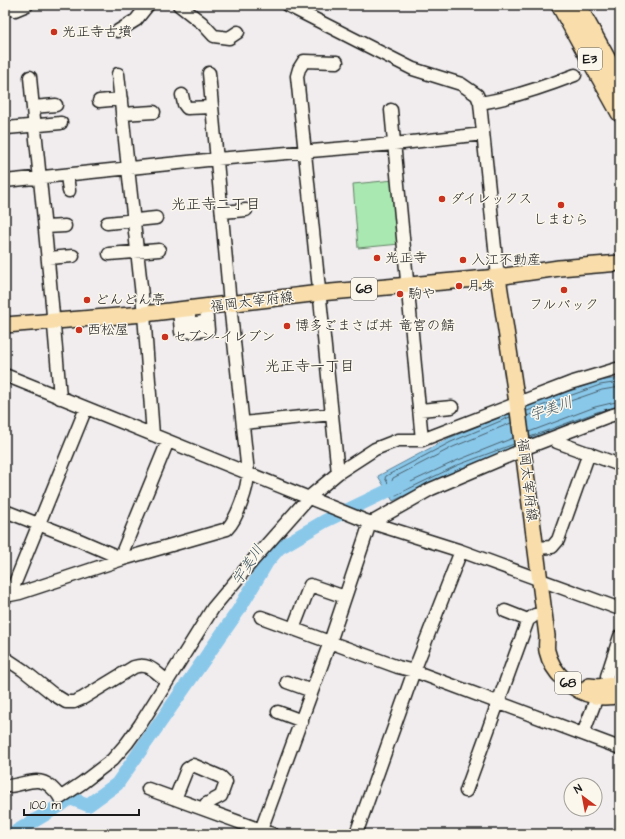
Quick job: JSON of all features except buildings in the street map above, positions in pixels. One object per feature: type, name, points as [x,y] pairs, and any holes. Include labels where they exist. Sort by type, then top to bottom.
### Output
[{"type":"highway","name":"E3","points":[[560,5],[620,114]]},
{"type":"highway","name":"E3","points":[[576,5],[620,84]]},
{"type":"main road","name":"福岡太宰府線","points":[[5,325],[184,310],[208,312],[230,304],[320,293],[498,277],[559,268],[620,263]]},
{"type":"main road","name":"福岡太宰府線","points":[[498,277],[524,450],[547,636],[546,651],[552,665],[560,676],[571,686],[586,694],[595,696],[620,696]]},
{"type":"main road","name":"福岡太宰府線","points":[[547,636],[557,661],[577,681],[590,686],[598,687],[620,684]]},
{"type":"street","points":[[5,8],[15,10],[27,5]]},
{"type":"street","points":[[118,31],[136,20],[148,5]]},
{"type":"street","points":[[179,5],[202,23],[214,36],[229,38],[238,32]]},
{"type":"street","points":[[286,5],[413,69],[461,84],[477,94],[480,103],[498,277]]},
{"type":"street","points":[[337,62],[304,61],[297,76],[338,473]]},
{"type":"street","points":[[7,595],[20,593],[121,558],[227,529],[232,524],[248,482],[248,473],[230,304],[209,73]]},
{"type":"street","points":[[118,74],[144,314],[153,435]]},
{"type":"street","points":[[480,103],[508,98],[548,86],[575,75]]},
{"type":"street","points":[[30,77],[60,398]]},
{"type":"street","points":[[182,95],[184,104],[187,108],[212,107]]},
{"type":"street","points":[[99,101],[121,99]]},
{"type":"street","points":[[33,107],[56,105]]},
{"type":"street","points":[[391,110],[422,440]]},
{"type":"street","points":[[122,114],[154,112]]},
{"type":"street","points":[[7,128],[61,123]]},
{"type":"street","points":[[5,181],[128,168],[394,144],[483,134]]},
{"type":"street","points":[[67,175],[69,191]]},
{"type":"street","points":[[222,212],[246,210]]},
{"type":"street","points":[[107,223],[156,218]]},
{"type":"street","points":[[45,227],[65,226]]},
{"type":"street","points":[[109,254],[159,250]]},
{"type":"street","points":[[48,258],[73,256]]},
{"type":"street","points":[[184,310],[181,332],[208,330],[208,312]]},
{"type":"street","points":[[5,786],[32,780],[46,782],[58,793],[60,798],[112,760],[140,725],[213,608],[254,559],[338,473],[374,449],[398,440],[422,440],[570,383],[620,368]]},
{"type":"street","points":[[5,375],[369,522],[461,551],[620,609]]},
{"type":"street","points":[[420,410],[452,407]]},
{"type":"street","points":[[7,595],[86,408]]},
{"type":"street","points":[[369,522],[431,489],[524,450],[620,413]]},
{"type":"street","points":[[243,423],[332,414]]},
{"type":"street","points":[[121,558],[168,441]]},
{"type":"street","points":[[557,442],[620,465]]},
{"type":"street","points":[[536,548],[552,547],[558,540],[589,453]]},
{"type":"street","points":[[5,511],[121,558]]},
{"type":"street","points":[[148,789],[267,832],[302,720],[330,642],[368,529],[369,522]]},
{"type":"street","points":[[356,834],[414,671],[461,551]]},
{"type":"street","points":[[293,629],[310,585],[345,597]]},
{"type":"street","points":[[505,611],[528,620]]},
{"type":"street","points":[[466,792],[499,704],[528,620],[535,615],[544,614]]},
{"type":"street","points":[[261,617],[398,667],[414,671],[620,748]]},
{"type":"street","points":[[607,676],[620,636]]},
{"type":"street","points":[[5,658],[66,702],[74,702],[83,698],[134,667],[141,665],[147,666],[167,681]]},
{"type":"street","points":[[287,682],[312,691]]},
{"type":"street","points":[[583,734],[595,702]]},
{"type":"street","points":[[278,712],[302,720]]},
{"type":"street","points":[[174,799],[187,769],[193,765],[221,777],[226,782],[221,796],[206,804],[204,809]]},
{"type":"green space","points":[[394,180],[400,244],[358,248],[353,184]]},
{"type":"water","points":[[620,378],[620,410],[545,436],[460,469],[393,501],[378,476],[449,438],[529,405],[599,381]]},
{"type":"waterway","name":"宇美川","points":[[12,834],[61,805],[70,798],[88,805],[117,784],[238,611],[267,562],[279,548],[325,521],[404,483]]},
{"type":"place","name":"光正寺古墳","points":[[54,32]]},
{"type":"place","name":"ダイレックス","points":[[442,199]]},
{"type":"place","name":"しまむら","points":[[561,205]]},
{"type":"place","name":"光正寺","points":[[377,258]]},
{"type":"place","name":"入江不動産","points":[[463,260]]},
{"type":"place","name":"月歩","points":[[459,286]]},
{"type":"place","name":"フルバック","points":[[564,290]]},
{"type":"place","name":"駒や","points":[[400,294]]},
{"type":"place","name":"どんどん亭","points":[[87,300]]},
{"type":"place","name":"博多ごまさば丼 竜宮の鯖","points":[[287,326]]},
{"type":"place","name":"西松屋","points":[[79,330]]},
{"type":"place","name":"セブン-イレブン","points":[[165,337]]},
{"type":"district","name":"光正寺二丁目","points":[[216,204]]},
{"type":"district","name":"光正寺一丁目","points":[[310,366]]}]
